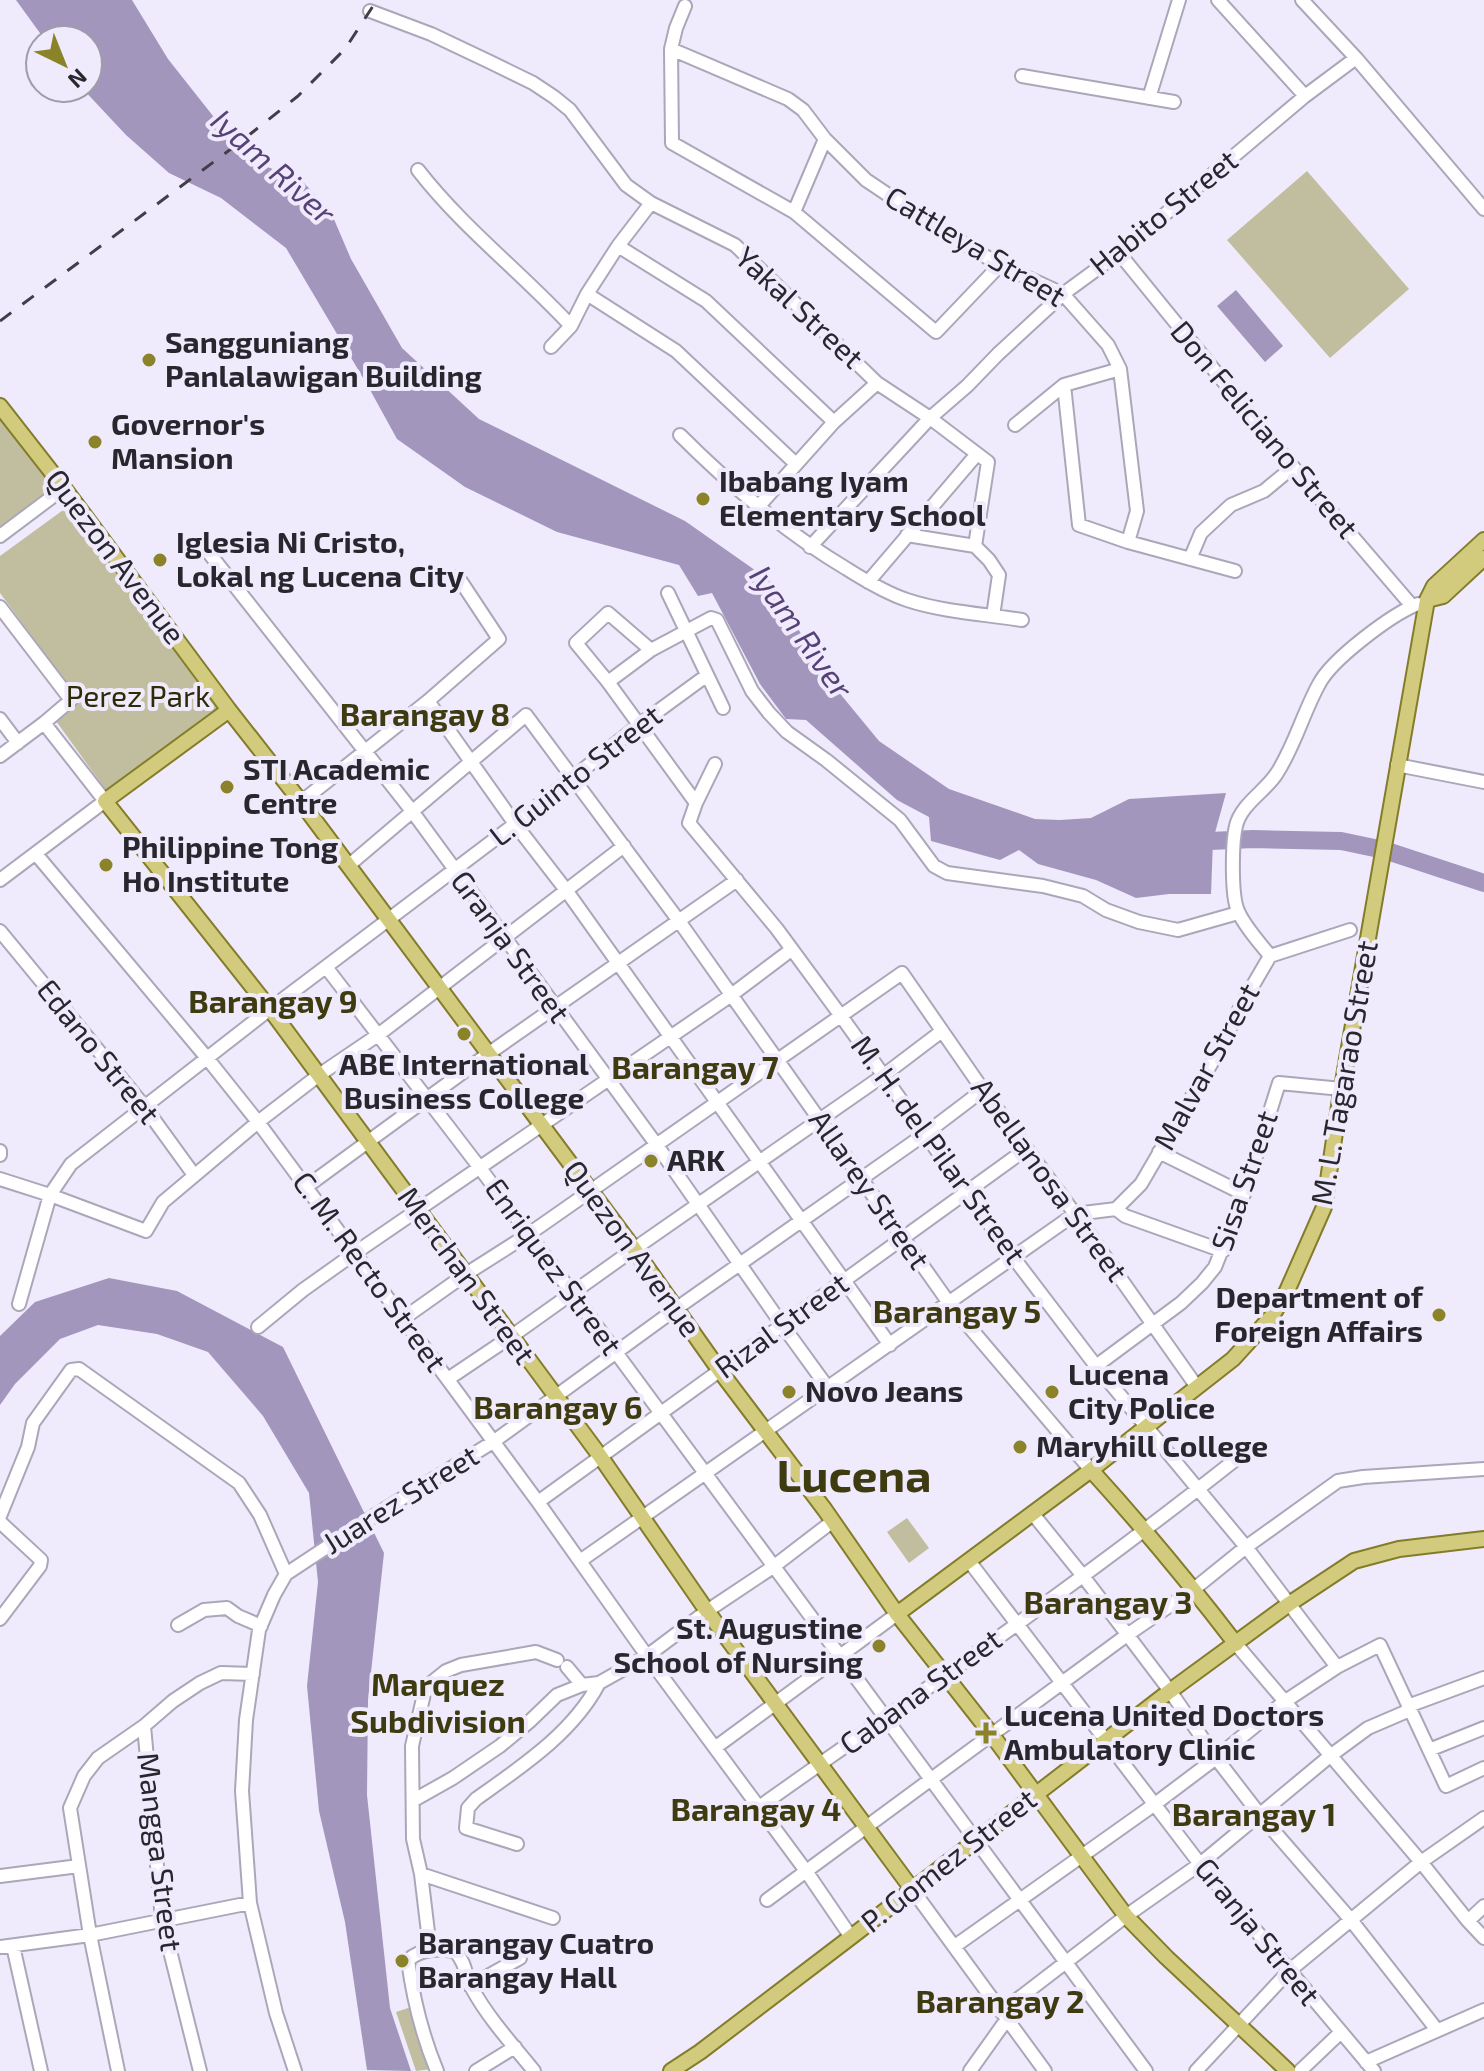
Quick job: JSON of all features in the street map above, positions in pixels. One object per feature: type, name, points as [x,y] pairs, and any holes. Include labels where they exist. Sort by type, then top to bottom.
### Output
[{"type":"main road","name":"Quezon Avenue","points":[[0,406],[301,802],[634,1249],[720,1371],[833,1521],[897,1614],[992,1735],[1126,1916],[1288,2071]]},
{"type":"main road","name":"M. L. Tagarao Street","points":[[897,1614],[1091,1470],[1233,1359],[1262,1329],[1287,1291],[1324,1207],[1427,600],[1434,586],[1484,540]]},
{"type":"main road","points":[[1427,600],[1443,596],[1484,558]]},
{"type":"main road","points":[[105,801],[229,710]]},
{"type":"main road","name":"Merchan Street","points":[[105,801],[319,1075],[600,1456],[707,1611],[912,1889]]},
{"type":"main road","name":"Allarey Street","points":[[1091,1470],[1146,1530],[1236,1644]]},
{"type":"main road","name":"P. Gomez Street","points":[[671,2071],[700,2052],[1170,1691],[1354,1561],[1399,1549],[1484,1539]]},
{"type":"street","points":[[1149,98],[1179,0]]},
{"type":"street","points":[[1302,0],[1356,58],[1484,209]]},
{"type":"street","points":[[1220,1],[1305,96]]},
{"type":"street","points":[[685,6],[671,49],[672,143],[794,212],[936,332],[1000,265]]},
{"type":"street","name":"Yakal Street","points":[[370,11],[431,34],[533,83],[570,110],[626,185],[651,203],[735,245],[877,383],[988,462],[975,546]]},
{"type":"street","name":"Cattleya Street","points":[[671,49],[788,99],[803,110],[825,139],[866,180],[1000,265],[1063,294],[1108,345],[1120,369],[1137,511],[1128,542]]},
{"type":"street","name":"Habito Street","points":[[810,547],[930,418],[1063,294],[1119,253],[1305,96],[1356,58]]},
{"type":"street","points":[[1022,76],[1174,102]]},
{"type":"street","points":[[794,212],[825,139]]},
{"type":"street","points":[[418,170],[438,196],[540,292],[571,326]]},
{"type":"street","points":[[551,347],[571,326],[587,294],[618,246],[651,203]]},
{"type":"street","points":[[618,246],[706,301],[834,422]]},
{"type":"street","name":"Don Feliciano Street","points":[[1119,253],[1293,467],[1412,606]]},
{"type":"street","points":[[587,294],[676,351],[796,464]]},
{"type":"street","points":[[1015,425],[1064,385],[1120,369]]},
{"type":"street","points":[[758,507],[834,422],[877,383]]},
{"type":"street","points":[[1064,385],[1079,525],[1128,542],[1235,571]]},
{"type":"street","points":[[680,435],[758,507],[810,547],[868,582],[907,600],[1022,620]]},
{"type":"street","points":[[868,582],[977,454]]},
{"type":"street","points":[[1190,559],[1201,533],[1231,505],[1264,491],[1293,467]]},
{"type":"street","points":[[0,536],[64,488]]},
{"type":"street","points":[[907,535],[975,546],[999,575],[993,616]]},
{"type":"street","name":"Granja Street","points":[[209,553],[412,811],[656,1144],[828,1388]]},
{"type":"street","points":[[301,802],[428,701],[499,639],[458,577]]},
{"type":"street","points":[[668,593],[723,708]]},
{"type":"street","points":[[1270,956],[1238,913],[1233,872],[1235,828],[1244,810],[1266,789],[1277,773],[1292,747],[1320,681],[1349,649],[1412,606],[1427,600]]},
{"type":"street","points":[[0,607],[71,700],[0,756]]},
{"type":"street","name":"M. H. del Pilar Street","points":[[651,650],[608,613],[576,643],[696,803],[689,823],[777,929],[1013,1257],[1096,1366],[1246,1547],[1337,1667]]},
{"type":"street","points":[[608,682],[651,650],[711,618],[717,620],[752,691],[769,713],[787,732],[900,820],[934,866],[947,873],[1043,886],[1083,896],[1106,910],[1139,922],[1178,930],[1238,913]]},
{"type":"street","name":"L. Guinto Street","points":[[19,1304],[50,1195],[71,1164],[706,676]]},
{"type":"street","points":[[428,701],[890,1345]]},
{"type":"street","name":"Allarey Street","points":[[471,761],[526,715],[679,921],[949,1303],[1091,1470]]},
{"type":"street","points":[[0,719],[18,743]]},
{"type":"street","name":"Merchan Street","points":[[44,723],[105,801]]},
{"type":"street","points":[[348,866],[471,761]]},
{"type":"street","points":[[696,803],[715,764]]},
{"type":"street","points":[[1397,765],[1484,782]]},
{"type":"street","points":[[0,880],[105,801]]},
{"type":"street","points":[[0,1179],[146,1231],[163,1202],[258,1122],[439,989],[624,846]]},
{"type":"street","name":"C. M. Recto Street","points":[[36,854],[258,1122],[538,1502],[851,1937]]},
{"type":"street","points":[[306,1187],[426,1098],[737,880]]},
{"type":"street","name":"Malvar Street","points":[[1116,1209],[1141,1184],[1270,956],[1350,930]]},
{"type":"street","name":"Edano Street","points":[[0,931],[144,1106],[194,1175]]},
{"type":"street","points":[[258,1327],[355,1253],[730,996],[791,950]]},
{"type":"street","name":"Enriquez Street","points":[[326,967],[573,1293],[1146,2071]]},
{"type":"street","name":"Abellanosa Street","points":[[841,1016],[902,973],[1197,1387]]},
{"type":"street","points":[[404,1318],[841,1016]]},
{"type":"street","points":[[448,1379],[884,1075],[942,1031]]},
{"type":"street","name":"Sisa Street","points":[[1096,1366],[1181,1303],[1215,1267],[1244,1194],[1279,1083],[1342,1089]]},
{"type":"street","name":"Juarez Street","points":[[286,1574],[493,1442],[983,1090]]},
{"type":"street","name":"Rizal Street","points":[[538,1502],[1026,1149]]},
{"type":"street","points":[[1159,1152],[1244,1194]]},
{"type":"street","points":[[580,1561],[1075,1214],[1116,1209],[1125,1216],[1223,1251]]},
{"type":"street","points":[[0,1619],[40,1566],[41,1560],[0,1519],[28,1447],[33,1423],[71,1370],[79,1369],[239,1483],[260,1515],[286,1574],[261,1626],[246,1720],[242,1791],[250,1903],[276,2013],[295,2071]]},
{"type":"street","name":"Cabana Street","points":[[759,1807],[1083,1576],[1235,1460]]},
{"type":"street","points":[[767,1900],[1338,1481],[1484,1469]]},
{"type":"street","points":[[1033,1514],[1170,1691],[1260,1815],[1351,1920],[1437,2030]]},
{"type":"street","points":[[414,1800],[500,1746],[557,1695],[582,1685],[599,1683],[647,1656],[833,1521]]},
{"type":"street","name":"Granja Street","points":[[969,1561],[1200,1864],[1370,2067]]},
{"type":"street","points":[[178,1625],[204,1610],[227,1608],[261,1626]]},
{"type":"street","name":"M. L. Tagarao Street","points":[[716,1747],[897,1614]]},
{"type":"street","name":"Allarey Street","points":[[1236,1644],[1484,1938]]},
{"type":"street","points":[[955,1946],[1155,1804],[1284,1702],[1337,1667],[1380,1645],[1446,1786],[1484,1768]]},
{"type":"street","points":[[430,1949],[421,1874],[413,1839],[412,1746],[424,1694],[431,1683],[446,1671],[461,1665],[536,1652],[562,1663],[582,1685]]},
{"type":"street","points":[[118,2071],[90,1935],[70,1808],[84,1776],[98,1758],[173,1701],[221,1673],[253,1674]]},
{"type":"street","points":[[970,2071],[1004,2015],[1066,1962],[1200,1864],[1330,1756],[1368,1728],[1484,1678]]},
{"type":"street","points":[[517,1844],[466,1828],[468,1808],[556,1738],[593,1695],[599,1683]]},
{"type":"street","name":"Mangga Street","points":[[144,1726],[162,1919],[200,2071]]},
{"type":"street","points":[[1429,1750],[1484,1728]]},
{"type":"street","points":[[1196,2071],[1289,1971],[1421,1862],[1484,1818]]},
{"type":"street","points":[[0,1862],[2,1876],[79,1866]]},
{"type":"street","points":[[421,1874],[553,1918]]},
{"type":"street","name":"Merchan Street","points":[[912,1889],[1045,2071]]},
{"type":"street","points":[[41,2071],[6,1946],[90,1935],[250,1903]]},
{"type":"street","points":[[1468,1921],[1484,1906]]},
{"type":"street","points":[[437,2071],[416,2006],[408,1960],[430,1949],[455,1951],[464,1961],[470,1986],[482,2006],[534,2071]]},
{"type":"street","points":[[470,1986],[520,1958]]},
{"type":"street","points":[[1370,2067],[1437,2030],[1484,2010]]},
{"type":"street","points":[[1300,2071],[1340,2033]]},
{"type":"street","points":[[476,2071],[515,2047]]},
{"type":"green space","points":[[1307,171],[1409,289],[1330,358],[1227,240]]},
{"type":"green space","points":[[0,416],[53,488],[0,527]]},
{"type":"green space","name":"Perez Park","points":[[70,505],[221,710],[108,793],[56,721],[80,702],[0,593],[0,556]]},
{"type":"green space","points":[[907,1518],[929,1548],[909,1563],[887,1532]]},
{"type":"green space","points":[[411,2007],[432,2069],[416,2071],[396,2012]]},
{"type":"shaded area","points":[[16,0],[132,0],[168,59],[247,159],[301,180],[330,210],[351,259],[402,348],[479,419],[685,521],[769,580],[828,679],[879,741],[949,789],[1035,819],[1060,820],[1091,818],[1129,799],[1226,793],[1213,840],[1211,894],[1136,898],[1096,880],[1038,864],[1019,850],[1000,860],[931,841],[929,817],[897,800],[806,720],[786,719],[760,684],[712,593],[698,596],[679,565],[557,532],[465,487],[397,439],[286,248],[221,198],[169,173],[97,104],[104,104],[104,24],[33,24]]},
{"type":"shaded area","points":[[1236,290],[1283,346],[1265,362],[1217,306]]},
{"type":"shaded area","points":[[109,1278],[177,1291],[283,1347],[384,1553],[368,1700],[367,1795],[390,2008],[411,2071],[367,2070],[345,1922],[319,1811],[307,1686],[318,1582],[309,1493],[263,1416],[208,1352],[157,1334],[98,1325],[60,1339],[15,1384],[0,1405],[0,1336],[35,1302]]},
{"type":"waterway","name":"Iyam River","points":[[1189,842],[1253,839],[1341,841],[1384,850],[1484,883]]},
{"type":"railway","points":[[0,321],[298,96],[345,49],[377,0]]},
{"type":"place","name":"Sangguniang Panlalawigan Building","points":[[149,360]]},
{"type":"place","name":"Governor's Mansion","points":[[95,442]]},
{"type":"place","name":"Ibabang Iyam Elementary School","points":[[703,499]]},
{"type":"place","name":"Iglesia Ni Cristo, Lokal ng Lucena City","points":[[160,560]]},
{"type":"place","name":"STI Academic Centre","points":[[227,787]]},
{"type":"place","name":"Philippine Tong Ho Institute","points":[[106,865]]},
{"type":"place","name":"ABE International Business College","points":[[464,1034]]},
{"type":"place","name":"ARK","points":[[651,1161]]},
{"type":"place","name":"Department of Foreign Affairs","points":[[1439,1315]]},
{"type":"place","name":"Novo Jeans","points":[[789,1392]]},
{"type":"place","name":"Lucena City Police","points":[[1052,1392]]},
{"type":"place","name":"Maryhill College","points":[[1020,1447]]},
{"type":"place","name":"St. Augustine School of Nursing","points":[[879,1646]]},
{"type":"place","name":"Lucena United Doctors Ambulatory Clinic","points":[[986,1733]]},
{"type":"place","name":"Barangay Cuatro Barangay Hall","points":[[402,1961]]},
{"type":"district","name":"Barangay 8","points":[[425,715]]},
{"type":"district","name":"Barangay 9","points":[[273,1002]]},
{"type":"district","name":"Barangay 7","points":[[695,1068]]},
{"type":"district","name":"Barangay 5","points":[[957,1312]]},
{"type":"district","name":"Barangay 6","points":[[558,1408]]},
{"type":"district","name":"Lucena","points":[[854,1476]]},
{"type":"district","name":"Barangay 3","points":[[1108,1603]]},
{"type":"district","name":"Marquez Subdivision","points":[[438,1704]]},
{"type":"district","name":"Barangay 4","points":[[756,1810]]},
{"type":"district","name":"Barangay 1","points":[[1254,1815]]},
{"type":"district","name":"Barangay 2","points":[[1000,2002]]}]
